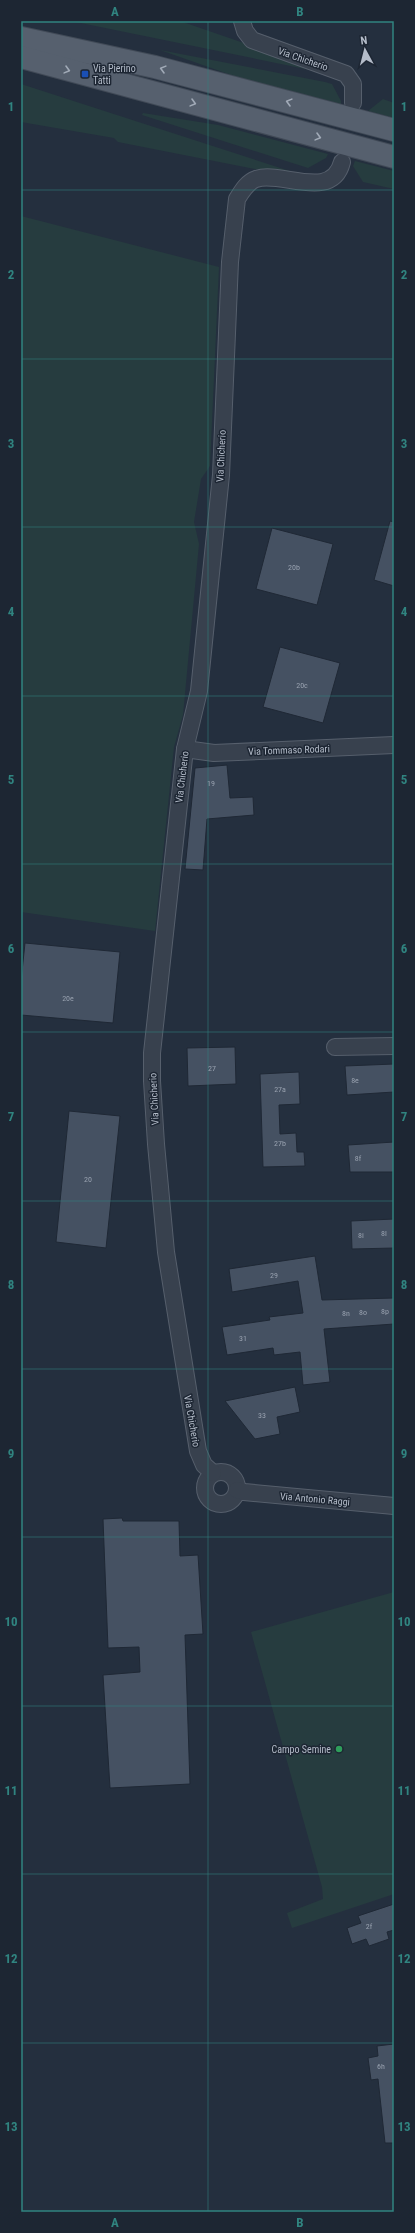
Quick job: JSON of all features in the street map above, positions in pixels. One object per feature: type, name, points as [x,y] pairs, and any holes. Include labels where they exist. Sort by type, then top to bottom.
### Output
[{"type":"main road","points":[[27,49],[155,67],[394,130]]},
{"type":"main road","points":[[27,49],[394,156]]},
{"type":"street","name":"Via Chicherio","points":[[242,21],[245,30],[252,40],[346,74],[353,84],[353,103]]},
{"type":"street","name":"Via Chicherio","points":[[213,1473],[204,1465],[198,1451],[182,1364],[166,1252],[152,1080],[154,1025],[185,749],[199,691],[221,475],[230,262],[238,199],[242,190],[256,179],[266,177],[315,183],[333,176],[338,172],[342,162]]},
{"type":"street","name":"Via Tommaso Rodari","points":[[185,749],[214,753],[394,745]]},
{"type":"street","points":[[335,1047],[394,1046]]},
{"type":"street","points":[[223,1472],[232,1476],[237,1490],[233,1499],[224,1504],[218,1504],[209,1500],[204,1491],[204,1486],[206,1481],[213,1473],[223,1472]]},
{"type":"street","name":"Via Antonio Raggi","points":[[237,1490],[244,1492],[394,1506]]},
{"type":"green space","points":[[71,21],[180,21],[325,71],[325,73]]},
{"type":"green space","points":[[160,50],[332,84],[341,101],[341,104],[234,76]]},
{"type":"green space","points":[[21,84],[302,175],[301,178],[118,142],[114,138],[21,122]]},
{"type":"green space","points":[[383,99],[394,103],[394,118],[368,111]]},
{"type":"green space","points":[[143,113],[218,125],[328,154],[326,158],[308,168],[142,115]]},
{"type":"green space","points":[[355,161],[394,171],[394,189],[363,182],[353,166]]},
{"type":"green space","points":[[21,216],[219,267],[210,466],[201,479],[194,522],[199,544],[183,715],[174,747],[155,931],[21,912]]},
{"type":"green space","name":"Campo Semine","points":[[394,1592],[394,1894],[292,1928],[287,1913],[323,1899],[322,1887],[251,1632]]},
{"type":"building","points":[[390,521],[394,522],[394,586],[374,580]]},
{"type":"building","points":[[272,528],[333,544],[317,605],[256,589]]},
{"type":"building","points":[[280,647],[340,663],[323,723],[263,707]]},
{"type":"building","points":[[227,765],[230,798],[253,797],[254,815],[207,819],[203,870],[185,869],[195,768]]},
{"type":"building","points":[[25,943],[120,952],[113,1023],[21,1015],[21,981]]},
{"type":"building","points":[[235,1047],[236,1084],[188,1086],[187,1048]]},
{"type":"building","points":[[394,1064],[394,1092],[347,1095],[345,1066]]},
{"type":"building","points":[[299,1072],[300,1104],[279,1105],[280,1134],[296,1133],[297,1152],[304,1152],[305,1166],[263,1167],[260,1074]]},
{"type":"building","points":[[69,1111],[120,1116],[106,1248],[56,1242]]},
{"type":"building","points":[[394,1142],[394,1172],[350,1172],[348,1145]]},
{"type":"building","points":[[394,1219],[394,1248],[352,1249],[351,1221]]},
{"type":"building","points":[[315,1256],[322,1300],[394,1298],[394,1324],[324,1329],[330,1382],[303,1385],[300,1352],[274,1355],[273,1348],[227,1355],[222,1327],[270,1320],[269,1317],[303,1313],[298,1281],[232,1292],[229,1269]]},
{"type":"building","points":[[295,1387],[300,1412],[277,1417],[280,1434],[255,1439],[225,1401]]},
{"type":"building","points":[[122,1518],[123,1521],[179,1521],[180,1556],[198,1555],[203,1634],[185,1635],[190,1784],[110,1788],[103,1675],[140,1672],[139,1647],[108,1648],[103,1519]]},
{"type":"building","points":[[394,1904],[394,1930],[387,1932],[389,1939],[369,1946],[366,1939],[352,1944],[347,1928],[361,1923],[358,1916]]},
{"type":"building","points":[[394,2044],[394,2143],[385,2143],[378,2079],[371,2080],[368,2058],[378,2056],[377,2046]]},
{"type":"place","name":"Via Pierino Tatti","points":[[85,74]]},
{"type":"place","name":"Campo Semine","points":[[339,1749]]}]
